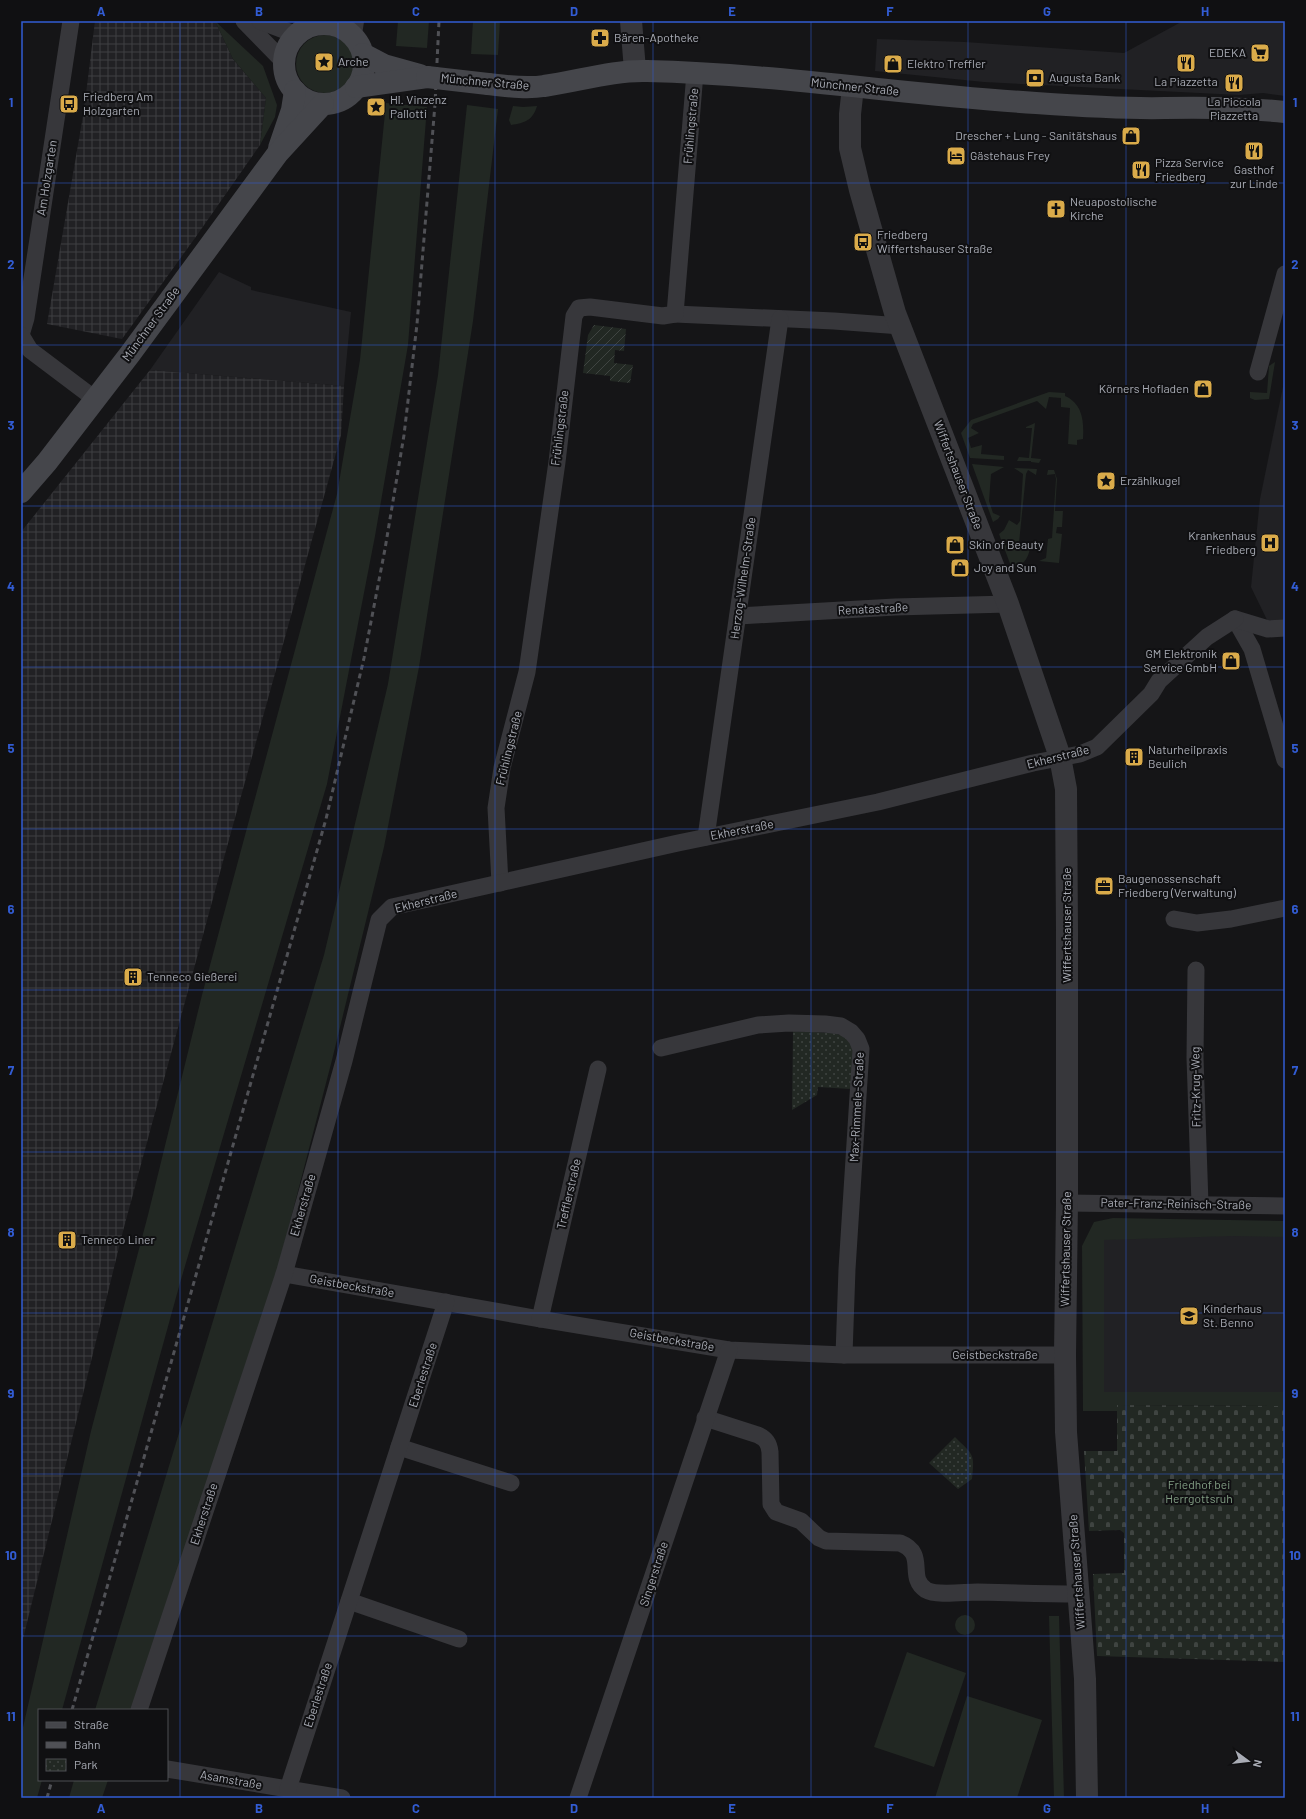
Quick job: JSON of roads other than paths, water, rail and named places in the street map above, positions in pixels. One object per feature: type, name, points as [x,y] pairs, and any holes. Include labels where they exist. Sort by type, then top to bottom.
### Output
[{"type":"main road","points":[[323,22],[352,28],[363,54],[363,71],[356,87],[349,95],[339,101],[323,104],[306,99],[296,91],[288,81],[285,63],[290,45],[297,35],[308,27],[323,22]]},
{"type":"main road","name":"Münchner Straße","points":[[363,54],[384,65],[399,76]]},
{"type":"main road","name":"Münchner Straße","points":[[356,87],[399,76],[427,77],[519,87],[542,86],[635,70],[777,78],[853,87],[1036,103],[1164,108],[1191,107],[1285,112]]},
{"type":"main road","name":"Münchner Straße","points":[[278,153],[292,110],[296,91]]},
{"type":"main road","name":"Münchner Straße","points":[[21,492],[47,462],[95,399],[278,153],[323,104]]},
{"type":"street","name":"Am Holzgarten","points":[[21,335],[26,318],[71,21]]},
{"type":"street","points":[[244,21],[285,63]]},
{"type":"street","points":[[260,21],[297,35]]},
{"type":"street","points":[[631,21],[635,70]]},
{"type":"street","name":"Frühlingstraße","points":[[500,883],[497,846],[497,801],[502,768],[527,672],[557,462],[574,316],[579,308],[590,307],[664,316],[675,314],[695,73]]},
{"type":"street","name":"Wiffertshauser Straße","points":[[853,87],[850,114],[850,148],[875,243],[901,326],[1008,604],[1060,757],[1066,789],[1067,1203],[1065,1355],[1067,1458],[1085,1679],[1087,1798]]},
{"type":"street","points":[[1258,372],[1285,274]]},
{"type":"street","points":[[675,314],[834,321],[901,326]]},
{"type":"street","name":"Herzog-Wilhelm-Straße","points":[[706,837],[780,319]]},
{"type":"street","points":[[21,335],[30,350],[95,399]]},
{"type":"street","name":"Renatastraße","points":[[738,616],[895,607],[1008,604]]},
{"type":"street","points":[[1235,619],[1268,629],[1285,628]]},
{"type":"street","points":[[1235,619],[1252,649],[1285,760]]},
{"type":"street","name":"Ekherstraße","points":[[139,1709],[284,1274],[344,1061],[379,920],[392,907],[706,837],[745,831],[878,802],[1060,757],[1080,754],[1097,747],[1151,694],[1159,681],[1208,637],[1235,619]]},
{"type":"street","points":[[1174,920],[1197,923],[1231,919],[1285,908]]},
{"type":"street","name":"Fritz-Krug-Weg","points":[[1196,970],[1195,1058],[1200,1204]]},
{"type":"street","name":"Max-Rimmele-Straße","points":[[661,1048],[758,1024],[788,1023],[841,1026],[851,1032],[857,1039],[861,1049],[847,1269],[844,1355]]},
{"type":"street","name":"Trefflerstraße","points":[[540,1319],[598,1069]]},
{"type":"street","name":"Pater-Franz-Reinisch-Straße","points":[[1067,1203],[1285,1206]]},
{"type":"street","name":"Geistbeckstraße","points":[[284,1274],[540,1319],[729,1350],[844,1355],[1065,1355]]},
{"type":"street","name":"Eberlestraße","points":[[288,1789],[446,1302]]},
{"type":"street","name":"Singerstraße","points":[[578,1798],[729,1350]]},
{"type":"street","points":[[705,1418],[766,1439],[770,1446],[771,1504],[776,1512],[801,1521],[819,1538],[826,1541],[900,1543],[907,1545],[915,1555],[917,1561],[916,1577],[920,1585],[928,1591],[949,1593],[1079,1594]]},
{"type":"street","points":[[399,1447],[511,1483]]},
{"type":"street","points":[[349,1601],[460,1639]]},
{"type":"street","name":"Asamstraße","points":[[168,1769],[342,1798]]},
{"type":"railway","points":[[72,1709],[326,819],[364,658],[385,549],[404,435],[417,324],[435,104],[439,21]]},
{"type":"railway","points":[[47,1798],[52,1781]]},
{"type":"place","name":"Bären-Apotheke","points":[[600,38]]},
{"type":"place","name":"EDEKA","points":[[1260,53]]},
{"type":"place","name":"Arche","points":[[324,62]]},
{"type":"place","name":"La Piazzetta","points":[[1186,63]]},
{"type":"place","name":"Elektro Treffler","points":[[893,64]]},
{"type":"place","name":"Augusta Bank","points":[[1035,78]]},
{"type":"place","name":"La Piccola Piazzetta","points":[[1234,83]]},
{"type":"place","name":"Friedberg Am Holzgarten","points":[[69,104]]},
{"type":"place","name":"Hl. Vinzenz Pallotti","points":[[376,107]]},
{"type":"place","name":"Drescher + Lung - Sanitätshaus","points":[[1131,136]]},
{"type":"place","name":"Gasthof zur Linde","points":[[1254,151]]},
{"type":"place","name":"Gästehaus Frey","points":[[956,156]]},
{"type":"place","name":"Pizza Service Friedberg","points":[[1141,170]]},
{"type":"place","name":"Neuapostolische Kirche","points":[[1056,209]]},
{"type":"place","name":"Friedberg Wiffertshauser Straße","points":[[863,242]]},
{"type":"place","name":"Körners Hofladen","points":[[1203,389]]},
{"type":"place","name":"Erzählkugel","points":[[1106,481]]},
{"type":"place","name":"Krankenhaus Friedberg","points":[[1270,543]]},
{"type":"place","name":"Skin of Beauty","points":[[955,545]]},
{"type":"place","name":"Joy and Sun","points":[[960,568]]},
{"type":"place","name":"GM Elektronik Service GmbH","points":[[1231,661]]},
{"type":"place","name":"Naturheilpraxis Beulich","points":[[1134,757]]},
{"type":"place","name":"Baugenossenschaft Friedberg (Verwaltung)","points":[[1104,886]]},
{"type":"place","name":"Tenneco Gießerei","points":[[133,977]]},
{"type":"place","name":"Tenneco Liner","points":[[67,1240]]},
{"type":"place","name":"Kinderhaus St. Benno","points":[[1189,1316]]},
{"type":"park label","name":"Friedhof bei Herrgottsruh","points":[[1199,1492]]}]
